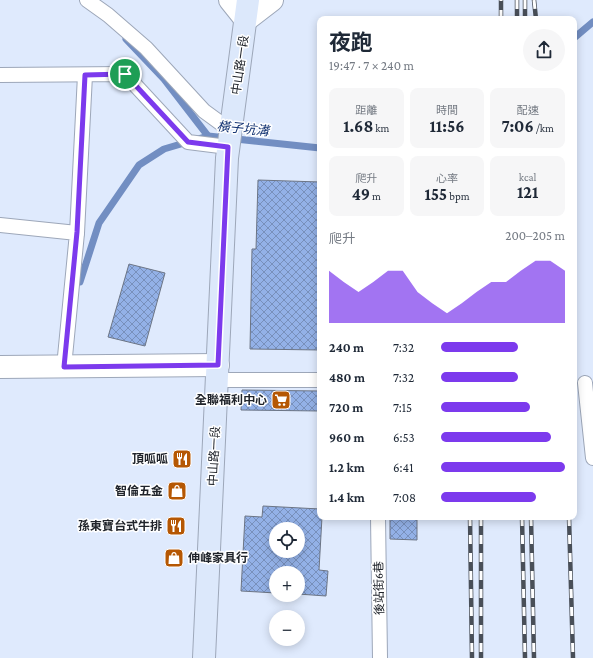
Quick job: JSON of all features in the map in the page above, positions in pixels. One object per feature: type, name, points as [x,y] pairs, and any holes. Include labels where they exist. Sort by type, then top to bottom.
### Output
[{"type":"main road","name":"中山路一段","points":[[204,658],[228,145],[247,10]]},
{"type":"street","points":[[230,0],[247,10],[272,0]]},
{"type":"street","points":[[0,367],[64,367],[218,372]]},
{"type":"lane","points":[[87,0],[108,15],[146,48],[204,111],[228,145]]},
{"type":"lane","points":[[0,75],[125,74],[188,142],[228,145]]},
{"type":"lane","points":[[64,367],[77,232],[85,75]]},
{"type":"lane","points":[[0,225],[77,232]]},
{"type":"lane","points":[[218,372],[317,380]]},
{"type":"lane","points":[[585,384],[593,458]]},
{"type":"lane","name":"後站街6巷","points":[[378,520],[380,658]]},
{"type":"building","points":[[258,180],[317,182],[317,350],[250,349],[252,249],[256,249]]},
{"type":"building","points":[[129,264],[165,273],[145,346],[108,337]]},
{"type":"building","name":"全聯福利中心","points":[[242,390],[317,391],[317,411],[241,410]]},
{"type":"building","points":[[263,506],[317,509],[317,520],[322,520],[319,570],[328,571],[326,596],[305,594],[305,566],[269,566],[269,593],[241,591],[245,516],[262,517]]},
{"type":"building","points":[[390,520],[417,520],[417,540],[390,539]]},
{"type":"waterway","name":"橫子坑溝","points":[[577,35],[593,22]]},
{"type":"waterway","points":[[126,39],[164,79],[208,136]]},
{"type":"waterway","name":"橫子坑溝","points":[[80,282],[99,223],[139,165],[164,149],[208,136],[317,148]]},
{"type":"railway","points":[[501,0],[501,16]]},
{"type":"railway","points":[[517,0],[517,16]]},
{"type":"railway","points":[[525,0],[525,16]]},
{"type":"railway","points":[[534,0],[536,16]]},
{"type":"railway","points":[[470,520],[472,658]]},
{"type":"railway","points":[[481,520],[481,658]]},
{"type":"railway","points":[[522,520],[525,658]]},
{"type":"railway","points":[[531,520],[534,658]]},
{"type":"railway","points":[[569,520],[573,658]]},
{"type":"place","name":"全聯福利中心","points":[[281,400]]},
{"type":"place","name":"頂呱呱","points":[[182,459]]},
{"type":"place","name":"智倫五金","points":[[177,491]]},
{"type":"place","name":"孫東寶台式牛排","points":[[176,526]]},
{"type":"place","name":"伸峰家具行","points":[[174,558]]},
{"type":"route","points":[[125,74],[188,142],[228,147],[218,365],[64,367],[77,232],[85,75],[125,74]]}]
